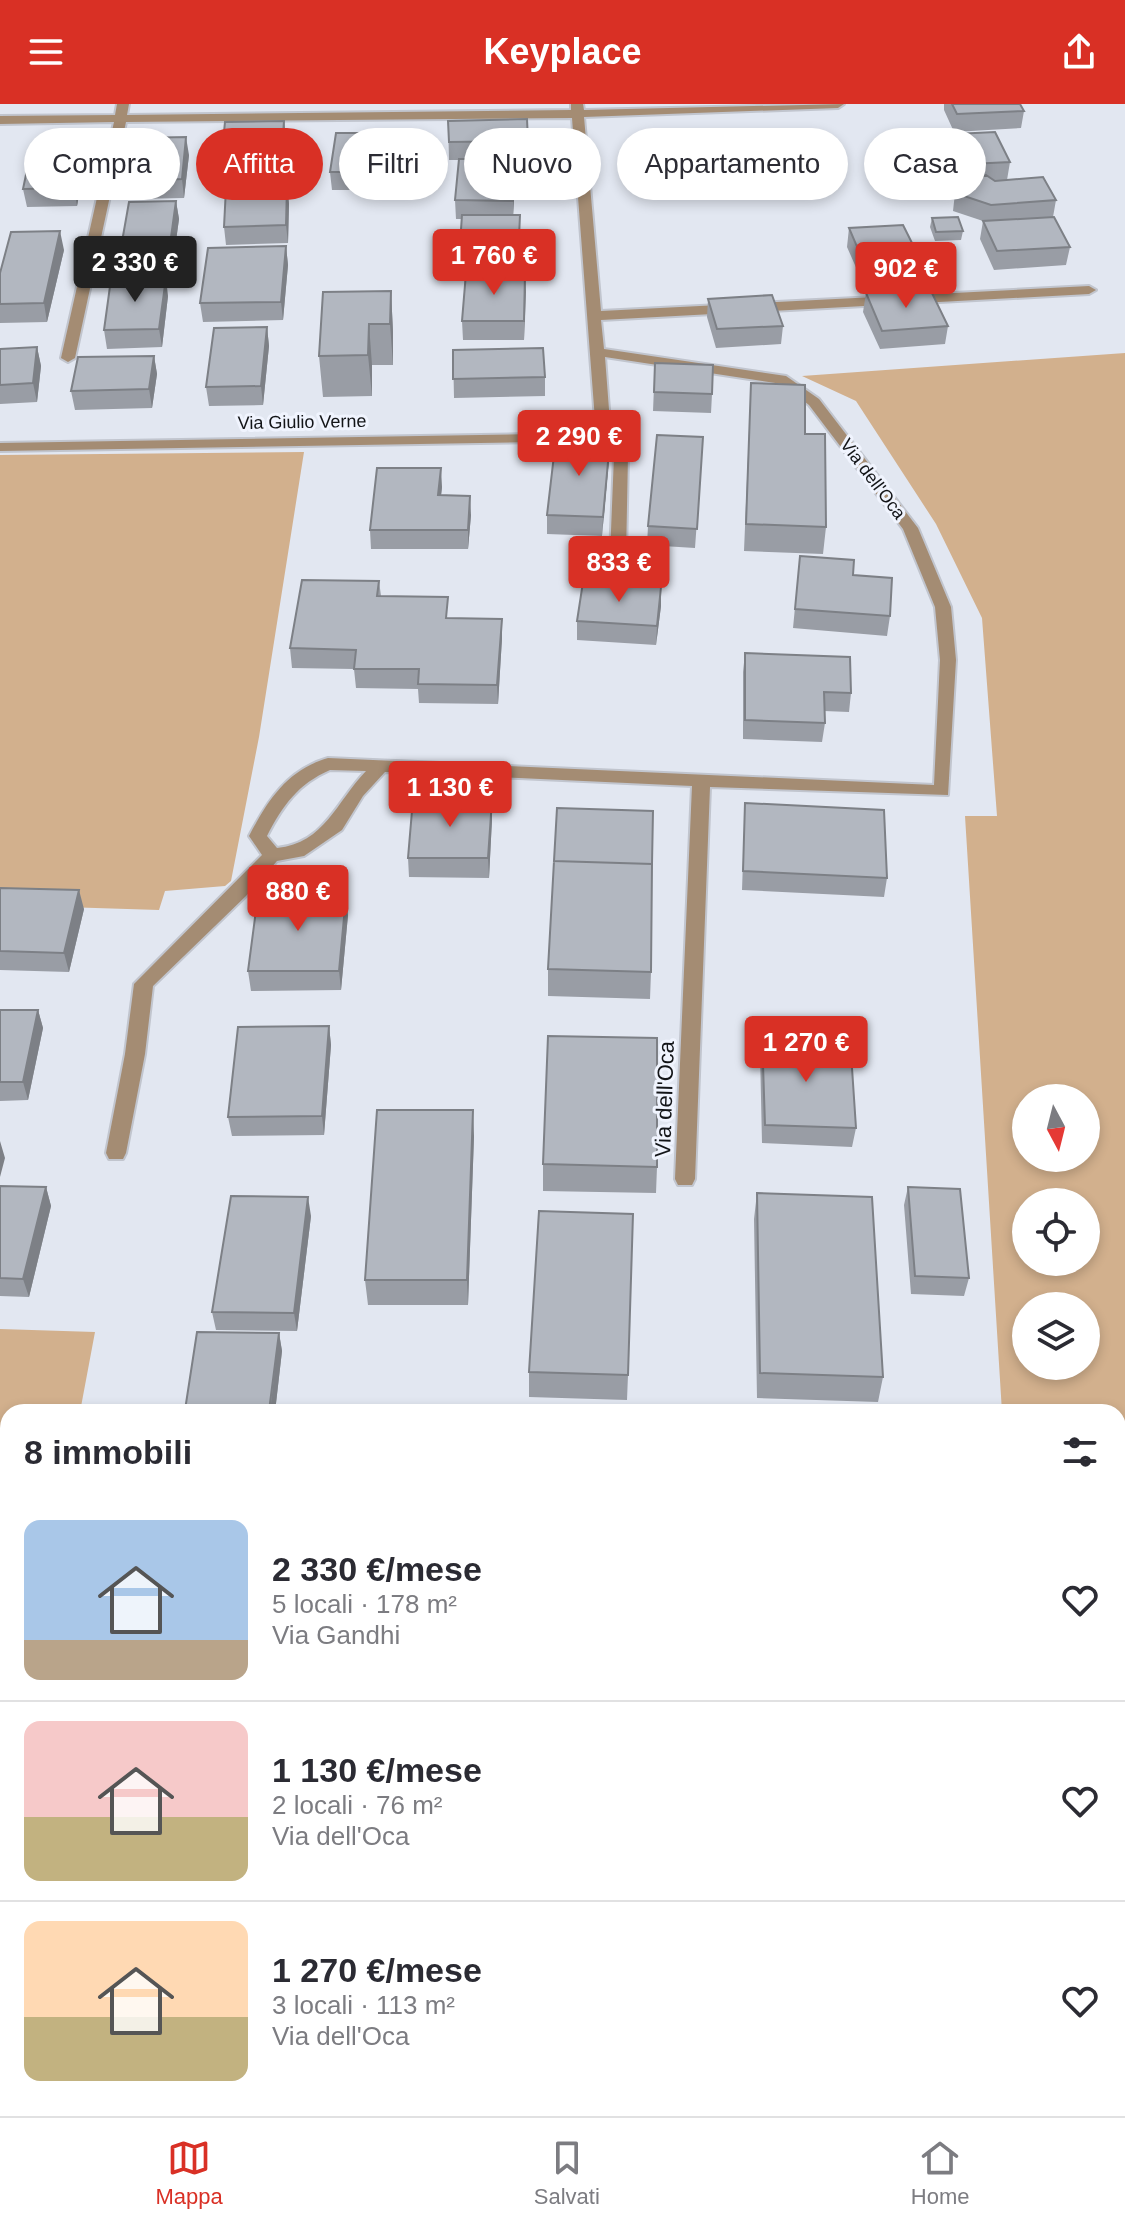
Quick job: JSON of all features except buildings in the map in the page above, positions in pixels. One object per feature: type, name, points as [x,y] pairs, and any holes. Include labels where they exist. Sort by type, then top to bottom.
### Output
[{"type":"street","points":[[68,358],[123,104]]},
{"type":"street","points":[[0,120],[838,104]]},
{"type":"street","points":[[578,109],[604,437],[621,455],[618,556]]},
{"type":"street","points":[[593,316],[1089,290]]},
{"type":"street","name":"Via dell'Oca","points":[[272,855],[258,836],[280,793],[303,774],[328,764],[942,791],[948,660],[943,607],[910,528],[814,402],[786,380],[597,352]]},
{"type":"street","name":"Via Giulio Verne","points":[[0,447],[604,437]]},
{"type":"street","points":[[116,1153],[135,1054],[144,984],[240,891],[272,855],[298,852],[336,826],[356,792],[381,766]]},
{"type":"street","name":"Via dell'Oca","points":[[685,1179],[701,781]]},
{"type":"shaded area","points":[[1125,353],[1125,1404],[1002,1404],[965,816],[997,816],[982,618],[936,524],[856,401],[802,376]]},
{"type":"shaded area","points":[[304,452],[259,737],[231,881],[225,886],[165,891],[159,910],[0,905],[0,455]]},
{"type":"shaded area","points":[[0,1329],[95,1332],[82,1404],[0,1404]]}]
